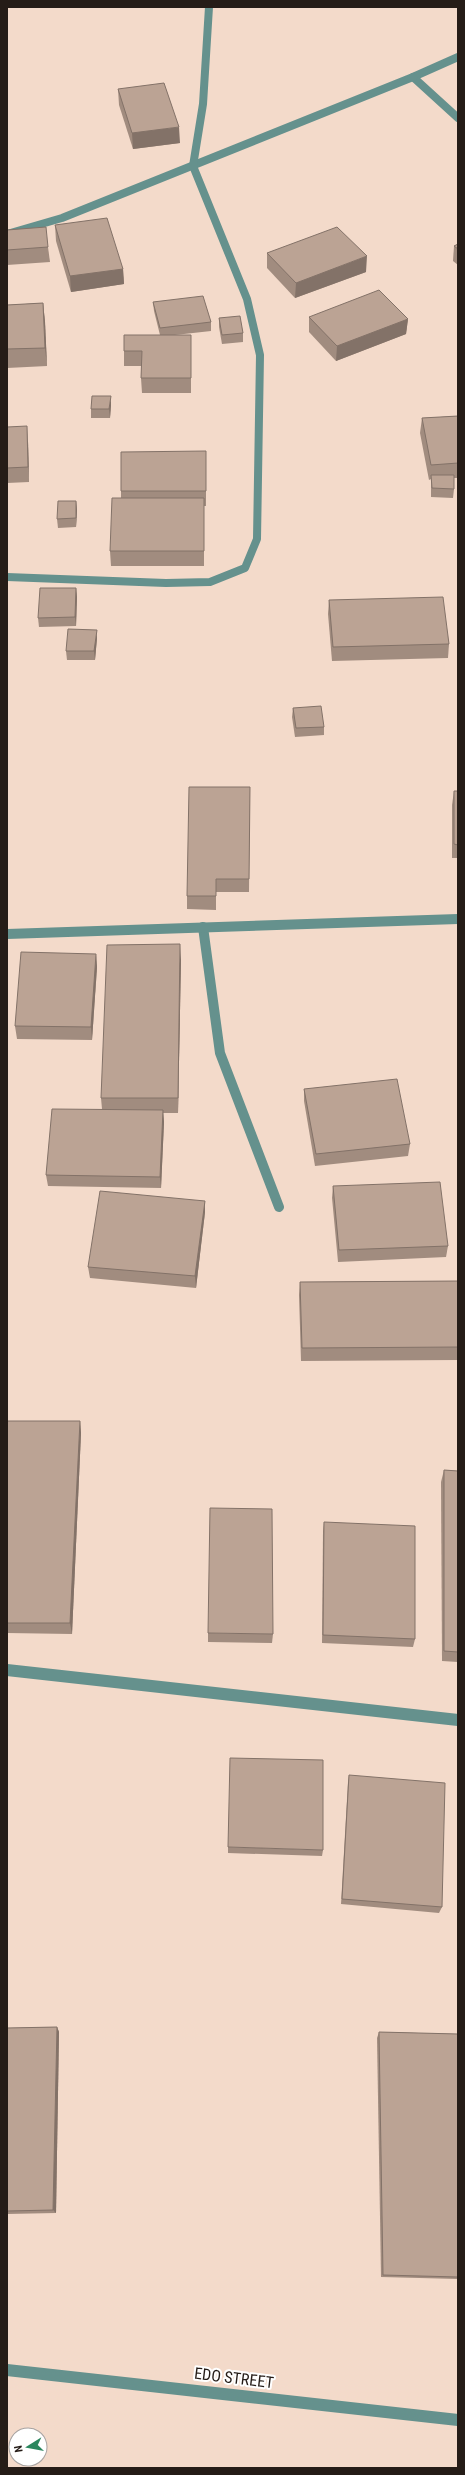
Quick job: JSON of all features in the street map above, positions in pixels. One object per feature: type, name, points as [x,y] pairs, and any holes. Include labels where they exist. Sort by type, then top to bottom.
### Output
[{"type":"street","points":[[7,578],[166,583],[210,582],[245,568],[257,539],[260,355],[248,298],[193,166],[203,104],[209,7]]},
{"type":"street","points":[[7,234],[62,218],[458,57]]},
{"type":"street","points":[[413,76],[458,118]]},
{"type":"street","points":[[7,934],[458,919]]},
{"type":"street","points":[[203,927],[220,1053],[279,1207]]},
{"type":"street","points":[[7,1670],[458,1720]]},
{"type":"street","name":"EDO STREET","points":[[7,2370],[458,2420]]},
{"type":"building","points":[[164,83],[179,127],[132,133],[118,89]]},
{"type":"building","points":[[107,218],[123,269],[70,276],[55,225]]},
{"type":"building","points":[[46,227],[48,247],[7,250],[7,230]]},
{"type":"building","points":[[337,227],[367,256],[296,283],[267,253]]},
{"type":"building","points":[[379,290],[408,319],[337,346],[309,317]]},
{"type":"building","points":[[203,296],[211,322],[160,328],[153,302]]},
{"type":"building","points":[[43,303],[45,348],[7,349],[7,305]]},
{"type":"building","points":[[240,316],[243,333],[222,335],[219,318]]},
{"type":"building","points":[[124,335],[191,335],[191,378],[141,378],[142,351],[124,351]]},
{"type":"building","points":[[92,396],[111,396],[109,409],[91,409]]},
{"type":"building","points":[[458,416],[458,463],[431,465],[422,418]]},
{"type":"building","points":[[27,426],[28,467],[7,468],[7,427]]},
{"type":"building","points":[[206,451],[206,491],[121,491],[121,452]]},
{"type":"building","points":[[431,475],[454,475],[454,489],[432,488]]},
{"type":"building","points":[[112,498],[204,498],[204,551],[110,551]]},
{"type":"building","points":[[58,501],[76,501],[76,518],[57,519]]},
{"type":"building","points":[[40,588],[76,588],[75,617],[38,618]]},
{"type":"building","points":[[443,597],[449,644],[333,647],[329,600]]},
{"type":"building","points":[[68,629],[97,630],[94,651],[66,651]]},
{"type":"building","points":[[321,706],[324,727],[296,728],[293,708]]},
{"type":"building","points":[[189,787],[250,787],[249,879],[216,879],[216,896],[187,896]]},
{"type":"building","points":[[454,791],[458,791],[458,845],[454,844]]},
{"type":"building","points":[[180,944],[178,1098],[101,1098],[107,945]]},
{"type":"building","points":[[21,952],[96,954],[91,1027],[15,1026]]},
{"type":"building","points":[[397,1079],[410,1144],[316,1154],[304,1089]]},
{"type":"building","points":[[52,1109],[163,1110],[160,1177],[46,1175]]},
{"type":"building","points":[[440,1182],[448,1246],[339,1250],[333,1186]]},
{"type":"building","points":[[100,1191],[205,1201],[195,1276],[88,1267]]},
{"type":"building","points":[[458,1281],[458,1347],[302,1348],[300,1282]]},
{"type":"building","points":[[7,1421],[80,1421],[70,1623],[7,1623]]},
{"type":"building","points":[[444,1470],[458,1471],[458,1652],[444,1651]]},
{"type":"building","points":[[210,1508],[272,1509],[273,1634],[208,1633]]},
{"type":"building","points":[[324,1522],[415,1526],[415,1639],[323,1635]]},
{"type":"building","points":[[230,1758],[323,1760],[323,1850],[228,1847]]},
{"type":"building","points":[[349,1775],[445,1783],[442,1907],[342,1899]]},
{"type":"building","points":[[57,2027],[53,2210],[7,2211],[7,2028]]},
{"type":"building","points":[[379,2032],[458,2034],[458,2277],[383,2275]]}]
